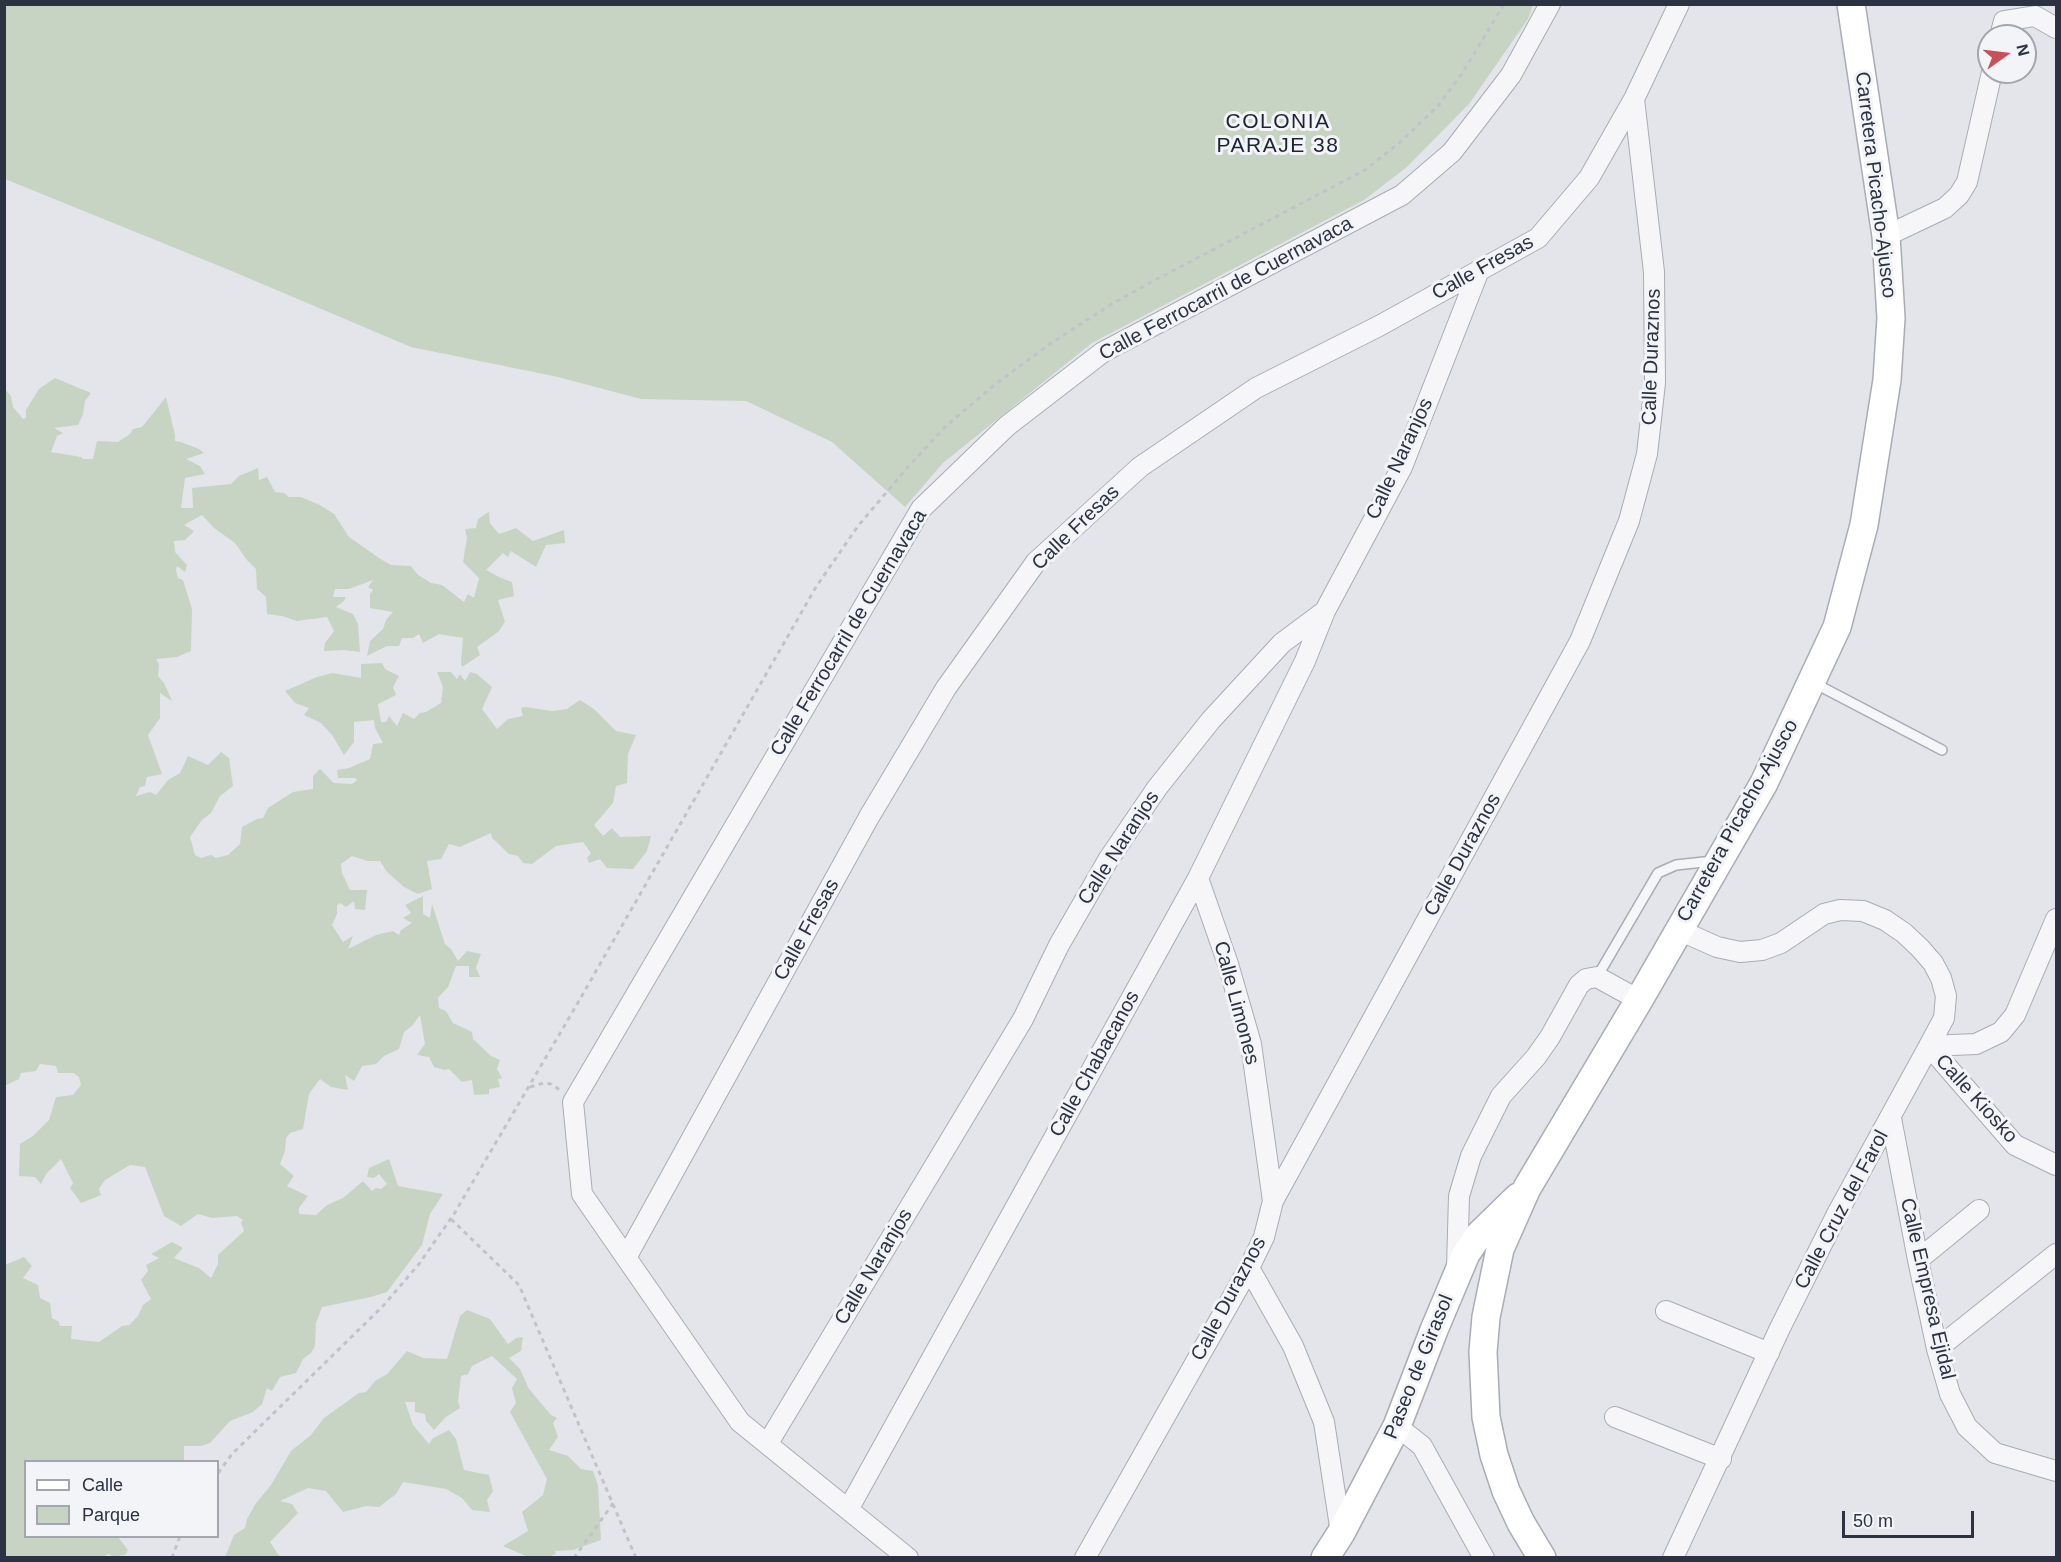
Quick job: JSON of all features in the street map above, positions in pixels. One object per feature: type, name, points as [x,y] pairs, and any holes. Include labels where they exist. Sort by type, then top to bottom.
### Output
[{"type":"main road","name":"Carretera Picacho-Ajusco","points":[[1542,1557],[1521,1523],[1506,1491],[1486,1417],[1483,1352],[1486,1317],[1500,1249],[1527,1188],[1764,783],[1837,627],[1864,525],[1887,381],[1891,318],[1886,236],[1851,4]]},
{"type":"main road","name":"Paseo de Girasol","points":[[1325,1557],[1341,1533],[1397,1425],[1456,1276],[1467,1254],[1479,1235],[1527,1188]]},
{"type":"street","name":"Calle Ferrocarril de Cuernavaca","points":[[573,1102],[921,509],[1007,426],[1103,352],[1402,195],[1452,152],[1511,75],[1550,4]]},
{"type":"street","name":"Calle Fresas","points":[[627,1256],[869,817],[946,687],[1036,562],[1140,467],[1256,388],[1379,327],[1538,238],[1589,178],[1634,99],[1679,4]]},
{"type":"street","points":[[2003,24],[2004,21],[2035,16],[2056,28]]},
{"type":"street","points":[[1886,236],[1945,208],[1959,195],[1967,182],[1989,84]]},
{"type":"street","name":"Calle Duraznos","points":[[1085,1557],[1249,1269],[1264,1237],[1273,1201],[1580,641],[1629,521],[1647,454],[1655,383],[1654,272],[1634,99]]},
{"type":"street","name":"Calle Naranjos","points":[[768,1443],[1023,1019],[1059,945],[1114,851],[1157,788],[1211,720],[1282,643],[1325,610],[1402,467],[1479,270]]},
{"type":"street","name":"Calle Chabacanos","points":[[849,1508],[1198,878],[1305,661],[1325,610]]},
{"type":"street","name":"Calle Limones","points":[[1198,878],[1228,964],[1251,1044],[1273,1201]]},
{"type":"street","points":[[1679,930],[1717,947],[1740,952],[1762,950],[1781,943],[1824,914],[1840,910],[1863,912],[1885,920],[1920,948],[1933,963],[1941,978],[1946,996],[1944,1018],[1929,1046]]},
{"type":"street","points":[[1929,1046],[1976,1044],[2001,1032],[2015,1015],[2056,919]]},
{"type":"street","points":[[1456,1276],[1460,1196],[1471,1156],[1501,1096],[1536,1057],[1579,985],[1586,979],[1598,977],[1639,1000]]},
{"type":"street","name":"Calle Cruz del Farol","points":[[1673,1557],[1838,1212],[1929,1046]]},
{"type":"street","name":"Calle Kiosko","points":[[1929,1046],[2015,1145],[2056,1165]]},
{"type":"street","points":[[573,1102],[582,1194],[740,1422],[908,1557]]},
{"type":"street","name":"Calle Empresa Ejidal","points":[[1891,1118],[1937,1349],[1950,1394],[1967,1427],[1995,1453],[2054,1467]]},
{"type":"street","points":[[1918,1260],[1979,1210]]},
{"type":"street","points":[[1937,1349],[2056,1254]]},
{"type":"street","points":[[1249,1269],[1293,1346],[1324,1422],[1341,1533]]},
{"type":"street","points":[[1666,1311],[1769,1353]]},
{"type":"street","points":[[1615,1417],[1720,1459]]},
{"type":"street","points":[[1397,1425],[1422,1446],[1484,1557]]},
{"type":"lane","points":[[1812,682],[1942,750]]},
{"type":"lane","points":[[1598,977],[1658,873],[1676,865],[1718,861]]},
{"type":"path","points":[[528,1088],[544,1083],[551,1084],[573,1102]]},
{"type":"path","points":[[451,1219],[519,1285],[636,1557]]},
{"type":"path","points":[[574,1557],[614,1502]]},
{"type":"path","points":[[172,1557],[179,1538]]},
{"type":"green space","points":[[4,5],[1533,5],[1528,19],[1469,104],[1407,167],[1364,200],[1092,343],[943,463],[905,507],[832,442],[746,401],[641,399],[558,377],[411,347],[5,179]]},
{"type":"green space","points":[[55,378],[91,393],[85,401],[78,425],[54,428],[63,433],[57,436],[51,452],[93,459],[97,441],[118,442],[130,434],[133,429],[142,427],[166,397],[175,441],[204,453],[186,459],[200,466],[205,474],[185,478],[181,508],[193,508],[192,488],[231,484],[239,476],[258,468],[259,480],[267,477],[275,492],[284,493],[289,497],[301,497],[320,505],[334,514],[349,537],[379,558],[391,565],[411,566],[418,575],[431,583],[442,585],[464,602],[468,594],[474,598],[479,578],[463,562],[467,538],[465,529],[476,528],[478,519],[489,512],[490,523],[499,534],[516,528],[533,541],[564,530],[565,543],[546,545],[536,567],[511,551],[508,557],[503,553],[486,570],[512,582],[514,596],[498,600],[505,622],[498,632],[477,647],[480,655],[462,667],[463,638],[439,634],[423,643],[419,634],[413,638],[402,638],[399,646],[387,646],[367,656],[370,641],[383,629],[386,620],[393,612],[370,608],[370,594],[373,590],[368,587],[373,580],[349,589],[335,589],[333,597],[346,597],[336,607],[353,614],[358,624],[360,652],[324,651],[325,643],[334,631],[327,617],[297,621],[267,614],[266,597],[257,589],[256,569],[235,543],[214,528],[202,515],[184,525],[194,531],[185,540],[174,541],[175,552],[187,565],[185,572],[177,566],[176,570],[178,578],[183,580],[192,609],[191,651],[177,657],[156,659],[159,664],[158,676],[164,683],[172,701],[160,693],[160,718],[148,735],[162,774],[147,777],[145,786],[140,787],[136,796],[150,792],[156,795],[168,780],[180,773],[188,756],[208,765],[221,752],[229,758],[233,786],[220,796],[211,813],[202,820],[190,837],[195,855],[201,858],[211,855],[216,858],[228,855],[240,844],[242,827],[263,818],[268,808],[293,792],[313,789],[313,776],[320,769],[334,783],[352,784],[357,780],[338,778],[337,770],[349,768],[370,759],[373,744],[383,743],[375,728],[374,720],[354,722],[354,742],[344,755],[332,735],[321,723],[304,715],[309,708],[295,703],[285,691],[332,673],[361,678],[361,664],[382,663],[385,669],[399,676],[393,687],[396,695],[378,704],[381,722],[386,722],[389,716],[397,726],[403,713],[414,719],[420,713],[441,703],[443,687],[437,672],[451,672],[457,679],[460,674],[465,681],[470,672],[477,674],[492,687],[482,709],[497,729],[508,719],[523,716],[521,708],[552,711],[567,709],[580,700],[594,709],[616,731],[636,735],[628,754],[627,783],[616,786],[613,803],[594,825],[603,836],[612,828],[620,837],[651,836],[647,851],[633,869],[607,868],[600,859],[589,863],[587,858],[591,853],[583,842],[556,846],[532,864],[523,863],[518,856],[509,854],[492,838],[491,833],[460,847],[449,844],[441,859],[427,861],[432,889],[418,894],[404,887],[387,872],[380,861],[368,861],[352,856],[341,864],[342,873],[350,890],[367,890],[365,910],[355,909],[354,901],[346,907],[340,903],[337,905],[337,914],[332,925],[343,942],[353,936],[348,949],[376,935],[393,931],[399,935],[401,930],[412,923],[403,918],[411,913],[405,905],[423,896],[423,914],[430,918],[432,904],[445,944],[458,961],[467,951],[481,954],[476,968],[480,977],[469,977],[469,966],[456,966],[448,987],[438,998],[439,1008],[446,1011],[453,1023],[472,1032],[473,1039],[491,1056],[500,1060],[497,1069],[502,1078],[498,1079],[500,1087],[489,1089],[489,1094],[474,1095],[472,1080],[462,1082],[449,1069],[434,1067],[429,1057],[417,1055],[425,1044],[420,1015],[404,1032],[399,1049],[384,1056],[376,1064],[362,1066],[354,1081],[345,1075],[348,1090],[331,1087],[320,1079],[309,1094],[303,1129],[290,1133],[286,1138],[285,1151],[280,1164],[294,1176],[287,1186],[308,1196],[299,1208],[299,1214],[316,1215],[327,1205],[343,1198],[363,1181],[372,1191],[376,1188],[381,1189],[387,1184],[379,1174],[374,1178],[367,1177],[369,1168],[389,1159],[398,1186],[443,1194],[430,1214],[422,1245],[387,1292],[322,1307],[316,1323],[315,1346],[311,1353],[303,1359],[296,1373],[280,1377],[272,1391],[267,1388],[262,1404],[253,1412],[230,1421],[210,1443],[201,1446],[184,1446],[184,1460],[24,1460],[24,1538],[119,1538],[128,1550],[125,1555],[113,1557],[109,1554],[100,1558],[5,1557],[5,1265],[24,1257],[32,1266],[23,1278],[38,1285],[40,1298],[50,1303],[52,1318],[59,1322],[60,1326],[72,1326],[71,1339],[99,1342],[122,1326],[129,1325],[138,1316],[143,1305],[151,1299],[141,1280],[148,1271],[146,1265],[159,1258],[151,1254],[172,1242],[183,1248],[174,1258],[199,1268],[211,1278],[218,1264],[218,1255],[244,1231],[241,1223],[243,1220],[237,1216],[212,1218],[198,1214],[181,1226],[164,1216],[145,1167],[130,1165],[105,1180],[99,1189],[101,1195],[81,1203],[70,1188],[73,1183],[61,1159],[46,1174],[41,1184],[35,1177],[19,1176],[20,1144],[33,1136],[49,1120],[56,1097],[73,1095],[81,1085],[79,1077],[74,1073],[58,1073],[56,1066],[40,1064],[36,1071],[21,1073],[19,1079],[4,1086],[5,389],[11,396],[13,407],[23,419],[26,418],[26,410],[39,389]]},
{"type":"green space","points":[[467,1310],[490,1319],[508,1344],[516,1338],[523,1337],[521,1351],[509,1358],[520,1369],[529,1389],[551,1415],[557,1418],[553,1423],[558,1437],[549,1450],[568,1456],[581,1469],[593,1471],[598,1485],[601,1540],[573,1550],[555,1551],[556,1554],[548,1557],[528,1557],[503,1546],[528,1531],[522,1512],[543,1495],[547,1479],[510,1412],[516,1403],[512,1388],[517,1379],[492,1356],[472,1366],[468,1374],[461,1376],[458,1401],[460,1408],[446,1417],[434,1430],[426,1421],[425,1414],[415,1412],[415,1402],[405,1402],[413,1425],[429,1444],[433,1438],[449,1430],[456,1439],[464,1470],[489,1475],[493,1491],[487,1500],[490,1512],[472,1510],[462,1498],[446,1489],[403,1482],[396,1494],[379,1507],[366,1506],[343,1512],[326,1491],[308,1488],[280,1501],[292,1504],[298,1513],[270,1542],[280,1557],[225,1557],[234,1535],[245,1528],[256,1503],[271,1485],[291,1451],[311,1435],[324,1418],[359,1393],[366,1392],[375,1381],[387,1374],[407,1351],[423,1358],[447,1359],[460,1316]]},
{"type":"district","name":"COLONIA PARAJE 38","points":[[1278,134]]}]
